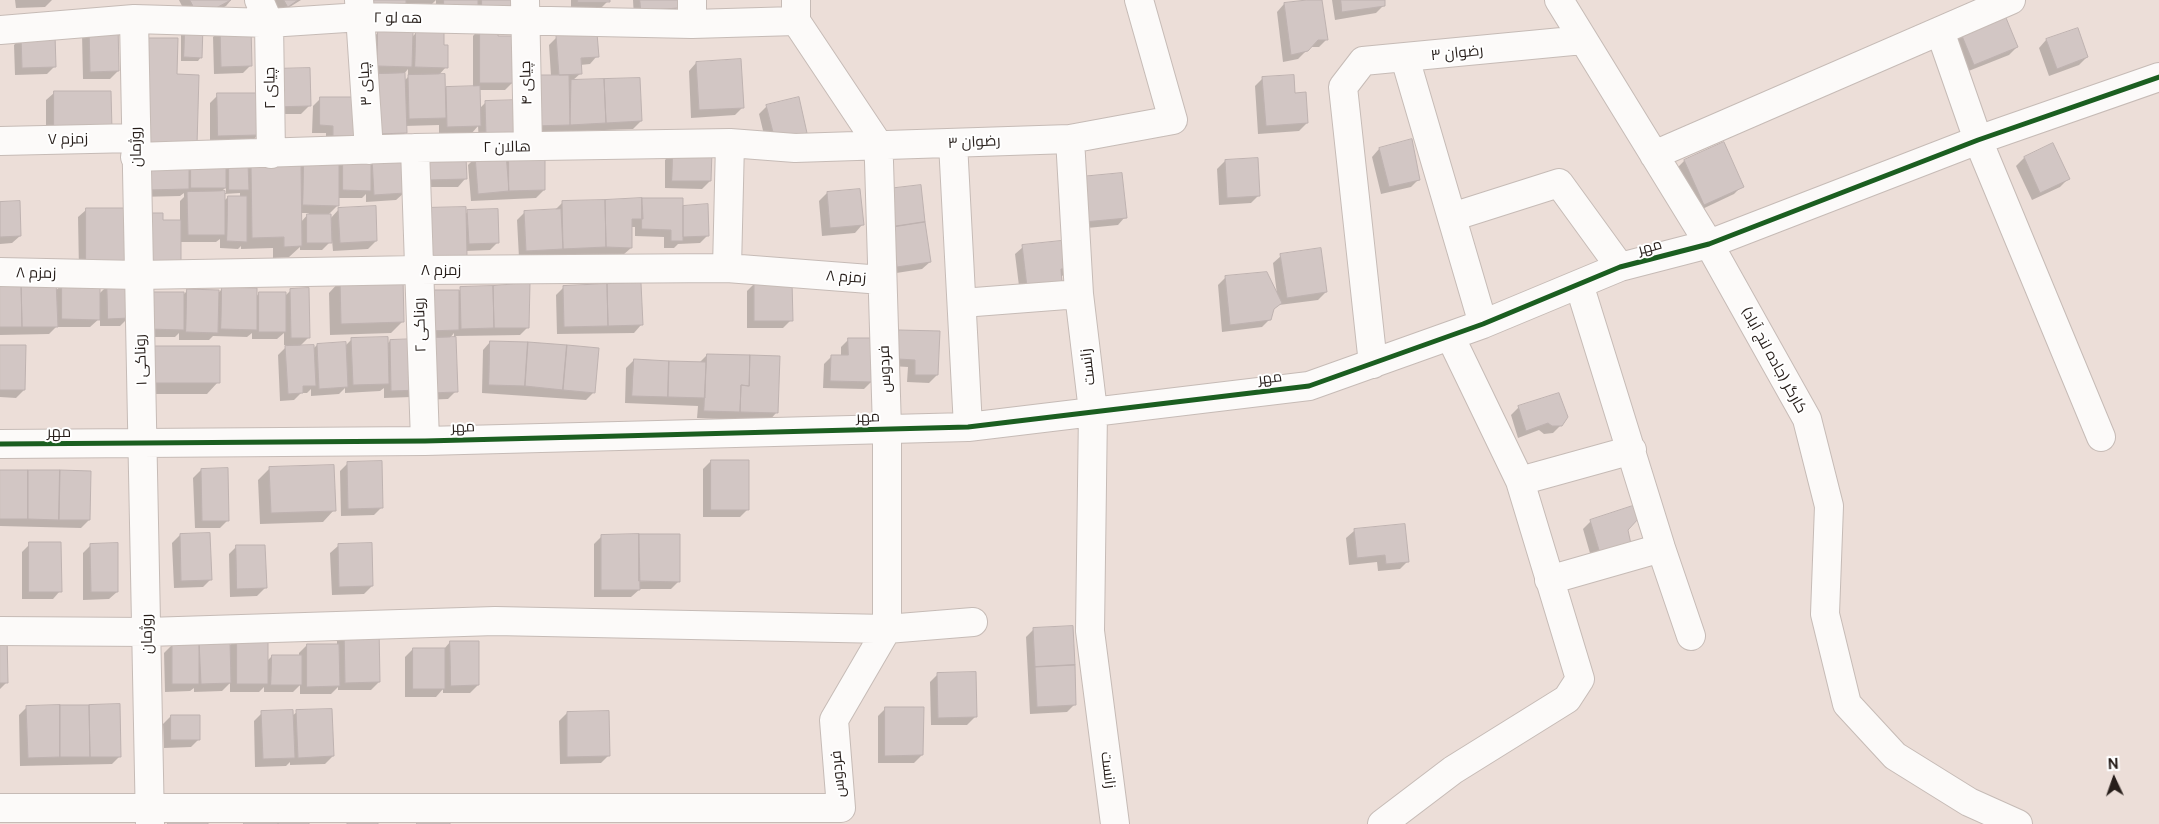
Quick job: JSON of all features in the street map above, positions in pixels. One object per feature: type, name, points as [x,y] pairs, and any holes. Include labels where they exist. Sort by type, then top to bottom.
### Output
[{"type":"street","points":[[1070,138],[1174,120],[1139,0]]},
{"type":"street","name":"کارگر (جاده لنج آباد)","points":[[1559,0],[1709,244],[1807,418],[1829,506],[1825,614],[1847,704],[1895,756],[1969,802],[2018,824]]},
{"type":"street","points":[[1654,155],[2011,0]]},
{"type":"street","name":"هه لو ۲","points":[[0,30],[134,19],[188,11],[360,9],[692,12],[796,10]]},
{"type":"street","name":"چیای ۳","points":[[360,9],[369,150]]},
{"type":"street","name":"چیای ۴","points":[[525,10],[528,146]]},
{"type":"street","points":[[796,10],[878,144]]},
{"type":"street","name":"چیای ۲","points":[[264,11],[271,154]]},
{"type":"street","name":"روژمان","points":[[134,19],[138,275]]},
{"type":"street","points":[[1940,31],[1978,140],[2101,437]]},
{"type":"street","name":"رضوان ۳","points":[[1373,364],[1343,87],[1363,61],[1583,40]]},
{"type":"street","points":[[1405,58],[1483,324]]},
{"type":"street","name":"مهر","points":[[0,444],[425,441],[968,427],[1309,386],[1483,324],[1620,267],[1709,244],[1978,140],[2159,77]]},
{"type":"street","name":"رضوان ۳","points":[[878,144],[1070,138]]},
{"type":"street","name":"زانست","points":[[1070,138],[1079,294],[1094,411],[1090,631],[1115,824]]},
{"type":"street","name":"زمزم ۷","points":[[0,141],[136,148]]},
{"type":"street","points":[[727,268],[730,143]]},
{"type":"street","name":"هالان ۲","points":[[136,148],[271,154],[528,146],[730,143],[795,148],[878,144]]},
{"type":"street","points":[[953,143],[968,427]]},
{"type":"street","name":"فردوس","points":[[698,816],[841,808],[834,720],[887,629],[887,429],[878,144]]},
{"type":"street","name":"روناکی ۲","points":[[416,148],[418,270],[425,441]]},
{"type":"street","points":[[1452,217],[1559,183],[1620,267]]},
{"type":"street","name":"زمزم ۸","points":[[0,272],[138,275],[418,270],[727,268],[882,280]]},
{"type":"street","name":"روناکی ۱","points":[[138,275],[143,444]]},
{"type":"street","points":[[1579,284],[1632,450],[1660,548],[1691,636]]},
{"type":"street","points":[[962,303],[1079,294]]},
{"type":"street","points":[[1382,824],[1453,770],[1567,699],[1580,679],[1520,481],[1450,336]]},
{"type":"street","name":"روژمان","points":[[143,444],[150,816]]},
{"type":"street","points":[[1520,481],[1632,450]]},
{"type":"street","points":[[1549,580],[1660,548]]},
{"type":"street","points":[[0,632],[148,632],[495,621],[887,629],[974,622]]},
{"type":"street","points":[[0,808],[150,816],[698,816]]},
{"type":"building","points":[[190,0],[231,0],[199,17]]},
{"type":"building","points":[[284,0],[298,0],[288,7]]},
{"type":"building","points":[[374,0],[406,0],[406,8],[374,9]]},
{"type":"building","points":[[444,0],[478,0],[478,8],[444,8]]},
{"type":"building","points":[[482,0],[520,0],[520,11],[482,11]]},
{"type":"building","points":[[578,0],[610,0],[610,2],[578,2]]},
{"type":"building","points":[[640,0],[678,0],[678,8],[641,11]]},
{"type":"building","points":[[1322,0],[1328,40],[1318,40],[1308,51],[1291,55],[1284,3]]},
{"type":"building","points":[[1341,0],[1385,0],[1385,6],[1342,12]]},
{"type":"building","points":[[2004,13],[2018,47],[1974,65],[1960,31]]},
{"type":"building","points":[[118,24],[119,71],[90,72],[89,25]]},
{"type":"building","points":[[185,26],[203,26],[202,58],[184,57]]},
{"type":"building","points":[[480,26],[499,27],[498,36],[515,36],[514,83],[480,83]]},
{"type":"building","points":[[251,27],[252,66],[221,67],[220,28]]},
{"type":"building","points":[[2078,28],[2088,57],[2057,69],[2046,39]]},
{"type":"building","points":[[378,30],[413,32],[412,67],[377,66]]},
{"type":"building","points":[[416,31],[444,32],[444,45],[448,45],[448,68],[415,67]]},
{"type":"building","points":[[597,33],[599,57],[581,58],[582,74],[559,75],[556,36]]},
{"type":"building","points":[[55,35],[56,67],[22,68],[21,36]]},
{"type":"building","points":[[148,38],[178,38],[177,74],[199,75],[197,145],[145,144]]},
{"type":"building","points":[[741,59],[744,108],[699,110],[696,62]]},
{"type":"building","points":[[310,68],[311,106],[273,107],[272,69]]},
{"type":"building","points":[[405,73],[407,133],[378,134],[376,74]]},
{"type":"building","points":[[445,74],[446,118],[409,119],[408,75]]},
{"type":"building","points":[[532,75],[569,75],[570,125],[533,126]]},
{"type":"building","points":[[1294,75],[1295,93],[1306,92],[1308,123],[1266,126],[1262,77]]},
{"type":"building","points":[[640,78],[642,121],[606,123],[604,79]]},
{"type":"building","points":[[604,79],[606,123],[570,125],[571,80]]},
{"type":"building","points":[[480,86],[481,126],[447,127],[446,87]]},
{"type":"building","points":[[54,91],[111,91],[112,130],[54,130]]},
{"type":"building","points":[[217,93],[259,93],[259,135],[218,136]]},
{"type":"building","points":[[320,97],[361,97],[361,136],[333,136],[333,126],[320,125]]},
{"type":"building","points":[[799,97],[807,133],[775,140],[766,105]]},
{"type":"building","points":[[521,100],[522,135],[486,136],[485,101]]},
{"type":"building","points":[[1412,139],[1420,180],[1389,187],[1379,148]]},
{"type":"building","points":[[1724,142],[1744,187],[1704,205],[1684,160]]},
{"type":"building","points":[[2053,143],[2070,179],[2040,193],[2024,157]]},
{"type":"building","points":[[509,151],[545,151],[545,190],[509,191]]},
{"type":"building","points":[[673,151],[712,151],[711,181],[672,181]]},
{"type":"building","points":[[506,153],[509,191],[478,194],[475,156]]},
{"type":"building","points":[[403,156],[405,193],[374,195],[372,158]]},
{"type":"building","points":[[304,157],[339,157],[339,206],[303,205]]},
{"type":"building","points":[[466,157],[467,179],[427,180],[427,158]]},
{"type":"building","points":[[1258,158],[1260,196],[1227,198],[1225,160]]},
{"type":"building","points":[[343,159],[371,159],[371,191],[343,190]]},
{"type":"building","points":[[301,162],[302,246],[284,247],[284,237],[252,238],[251,163]]},
{"type":"building","points":[[191,163],[226,163],[226,188],[191,188]]},
{"type":"building","points":[[229,163],[248,163],[249,190],[229,190]]},
{"type":"building","points":[[189,164],[189,189],[146,190],[145,165]]},
{"type":"building","points":[[1122,173],[1127,218],[1084,222],[1080,177]]},
{"type":"building","points":[[921,185],[925,222],[892,227],[887,189]]},
{"type":"building","points":[[860,189],[864,225],[830,228],[827,192]]},
{"type":"building","points":[[225,191],[225,235],[188,235],[187,192]]},
{"type":"building","points":[[228,196],[247,196],[247,242],[227,241]]},
{"type":"building","points":[[642,198],[643,219],[632,219],[632,248],[606,247],[605,200]]},
{"type":"building","points":[[642,198],[683,198],[683,241],[671,241],[671,230],[642,229]]},
{"type":"building","points":[[605,200],[606,247],[563,249],[562,201]]},
{"type":"building","points":[[20,201],[21,236],[0,237],[0,202]]},
{"type":"building","points":[[708,204],[709,236],[683,237],[683,206]]},
{"type":"building","points":[[376,206],[377,241],[340,243],[338,208]]},
{"type":"building","points":[[466,207],[467,256],[424,258],[423,208]]},
{"type":"building","points":[[86,208],[124,208],[125,263],[86,263]]},
{"type":"building","points":[[498,209],[499,243],[469,244],[467,210]]},
{"type":"building","points":[[561,209],[563,249],[526,251],[524,211]]},
{"type":"building","points":[[142,213],[163,213],[163,220],[181,220],[181,261],[142,261]]},
{"type":"building","points":[[307,214],[331,214],[332,243],[307,243]]},
{"type":"building","points":[[925,222],[931,262],[897,267],[892,227]]},
{"type":"building","points":[[1070,240],[1073,268],[1061,269],[1062,283],[1027,287],[1022,245]]},
{"type":"building","points":[[1321,248],[1327,292],[1287,298],[1280,254]]},
{"type":"building","points":[[1267,272],[1282,303],[1274,309],[1271,320],[1230,325],[1225,276]]},
{"type":"building","points":[[403,278],[404,322],[341,324],[340,280]]},
{"type":"building","points":[[56,280],[58,327],[22,327],[21,281]]},
{"type":"building","points":[[0,281],[21,281],[22,327],[0,327]]},
{"type":"building","points":[[792,281],[793,321],[754,321],[754,282]]},
{"type":"building","points":[[62,282],[100,283],[100,320],[62,319]]},
{"type":"building","points":[[530,283],[529,328],[494,328],[493,286]]},
{"type":"building","points":[[641,283],[643,325],[608,326],[607,284]]},
{"type":"building","points":[[107,284],[129,284],[129,318],[108,319]]},
{"type":"building","points":[[607,284],[608,326],[564,327],[563,286]]},
{"type":"building","points":[[493,286],[494,328],[461,329],[460,287]]},
{"type":"building","points":[[222,287],[257,288],[257,330],[221,329]]},
{"type":"building","points":[[309,288],[310,338],[291,338],[290,289]]},
{"type":"building","points":[[187,289],[219,290],[218,333],[186,332]]},
{"type":"building","points":[[425,290],[459,290],[459,330],[427,331]]},
{"type":"building","points":[[148,292],[184,292],[184,330],[148,329]]},
{"type":"building","points":[[259,292],[286,292],[286,332],[259,332]]},
{"type":"building","points":[[899,330],[940,331],[938,375],[915,375],[915,360],[898,359]]},
{"type":"building","points":[[388,337],[389,384],[353,385],[351,338]]},
{"type":"building","points":[[456,337],[458,392],[429,393],[427,338]]},
{"type":"building","points":[[848,338],[874,338],[873,382],[830,381],[831,355],[848,355]]},
{"type":"building","points":[[418,339],[420,390],[391,391],[390,340]]},
{"type":"building","points":[[490,341],[528,342],[525,386],[489,385]]},
{"type":"building","points":[[346,342],[348,387],[319,389],[317,344]]},
{"type":"building","points":[[528,342],[567,345],[563,390],[525,386]]},
{"type":"building","points":[[0,345],[26,345],[25,390],[0,390]]},
{"type":"building","points":[[314,345],[316,386],[303,386],[303,393],[288,394],[285,346]]},
{"type":"building","points":[[567,345],[599,348],[595,393],[563,390]]},
{"type":"building","points":[[147,346],[220,346],[220,383],[147,383]]},
{"type":"building","points":[[707,354],[750,355],[749,386],[741,385],[740,412],[704,411]]},
{"type":"building","points":[[750,355],[780,356],[778,413],[740,412],[741,385],[749,386]]},
{"type":"building","points":[[634,359],[669,361],[668,397],[632,396]]},
{"type":"building","points":[[669,361],[706,362],[705,398],[668,397]]},
{"type":"building","points":[[1559,393],[1568,417],[1562,426],[1552,426],[1548,423],[1526,431],[1518,406]]},
{"type":"building","points":[[711,460],[749,460],[749,510],[711,510]]},
{"type":"building","points":[[382,461],[383,508],[348,509],[347,462]]},
{"type":"building","points":[[334,465],[336,511],[271,513],[269,467]]},
{"type":"building","points":[[228,468],[229,521],[202,521],[201,469]]},
{"type":"building","points":[[0,470],[28,470],[28,519],[0,519]]},
{"type":"building","points":[[28,470],[60,470],[59,520],[28,519]]},
{"type":"building","points":[[60,470],[91,471],[90,520],[59,520]]},
{"type":"building","points":[[1632,506],[1640,508],[1639,518],[1628,530],[1632,549],[1602,560],[1590,520]]},
{"type":"building","points":[[1405,524],[1409,562],[1386,564],[1385,555],[1357,558],[1354,529]]},
{"type":"building","points":[[210,533],[212,580],[181,581],[180,534]]},
{"type":"building","points":[[639,534],[640,590],[601,590],[601,535]]},
{"type":"building","points":[[639,534],[680,534],[680,582],[639,581]]},
{"type":"building","points":[[29,542],[61,542],[62,592],[29,592]]},
{"type":"building","points":[[118,543],[118,592],[91,592],[90,544]]},
{"type":"building","points":[[372,543],[373,586],[339,587],[338,544]]},
{"type":"building","points":[[236,545],[265,545],[267,588],[237,589]]},
{"type":"building","points":[[1073,626],[1075,665],[1035,667],[1033,628]]},
{"type":"building","points":[[379,627],[380,682],[345,683],[344,628]]},
{"type":"building","points":[[0,635],[7,635],[8,683],[0,683]]},
{"type":"building","points":[[237,636],[268,637],[268,684],[237,684]]},
{"type":"building","points":[[230,640],[231,683],[201,684],[199,641]]},
{"type":"building","points":[[450,641],[479,641],[479,685],[451,686]]},
{"type":"building","points":[[199,643],[199,684],[172,684],[172,644]]},
{"type":"building","points":[[307,644],[339,644],[340,686],[307,687]]},
{"type":"building","points":[[413,648],[445,648],[445,689],[413,689]]},
{"type":"building","points":[[272,655],[302,655],[302,685],[271,685]]},
{"type":"building","points":[[1075,665],[1076,705],[1037,707],[1035,667]]},
{"type":"building","points":[[976,672],[977,717],[938,718],[937,673]]},
{"type":"building","points":[[120,704],[121,757],[90,757],[89,705]]},
{"type":"building","points":[[60,705],[89,705],[90,757],[60,757]]},
{"type":"building","points":[[60,705],[60,757],[28,758],[26,706]]},
{"type":"building","points":[[885,707],[924,707],[923,755],[885,756]]},
{"type":"building","points":[[332,709],[334,756],[298,758],[296,710]]},
{"type":"building","points":[[293,710],[295,758],[263,759],[261,711]]},
{"type":"building","points":[[609,711],[610,756],[567,757],[567,712]]},
{"type":"building","points":[[171,715],[200,715],[200,740],[171,740]]},
{"type":"building","points":[[309,817],[309,824],[278,824],[278,818]]},
{"type":"building","points":[[244,818],[278,818],[278,824],[244,824]]},
{"type":"building","points":[[417,819],[450,819],[450,824],[417,824]]},
{"type":"building","points":[[168,821],[208,821],[208,824],[168,824]]},
{"type":"building","points":[[378,822],[378,824],[347,824],[347,823]]},
{"type":"cycle path","points":[[0,444],[425,441],[968,427],[1309,386],[1483,324],[1620,267],[1709,244],[1978,140],[2159,77]]}]
